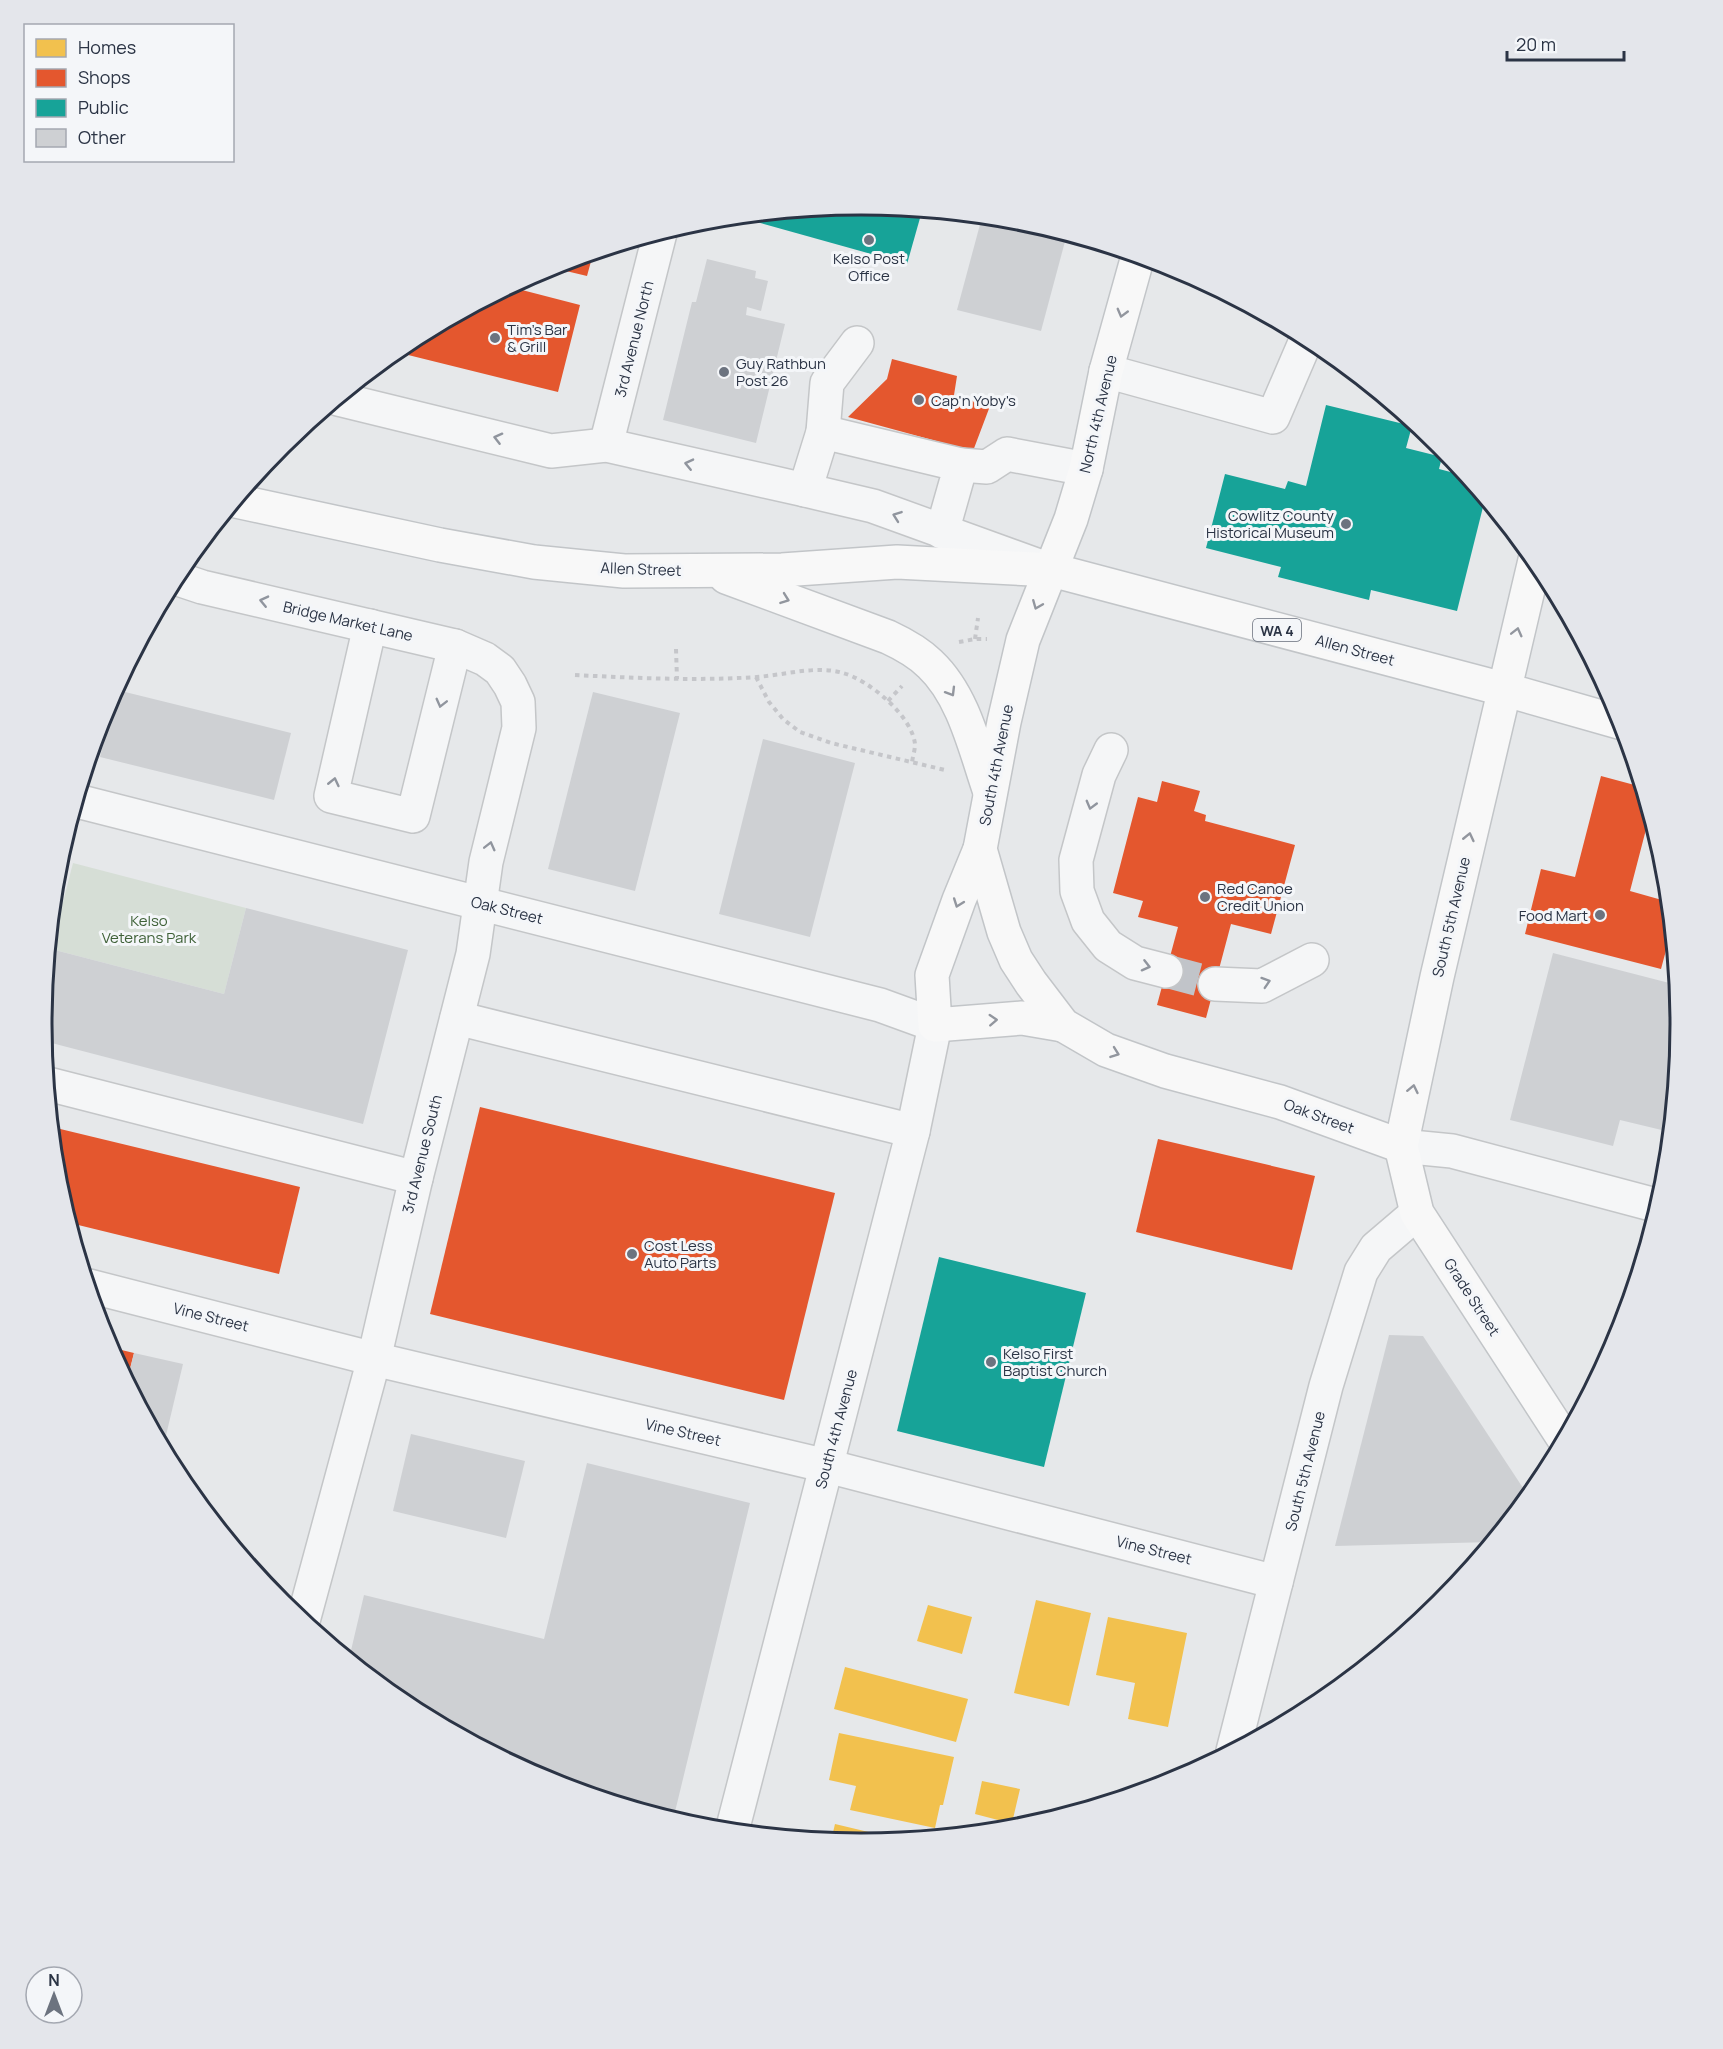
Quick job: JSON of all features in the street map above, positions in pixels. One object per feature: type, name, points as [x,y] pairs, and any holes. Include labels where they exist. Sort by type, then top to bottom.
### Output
[{"type":"main road","name":"North 4th Avenue","points":[[1052,570],[1086,469],[1106,371],[1136,263]]},
{"type":"main road","name":"Allen Street","points":[[244,503],[440,545],[534,562],[624,571],[782,570],[897,562],[1052,570],[1503,689],[1611,720]]},
{"type":"main road","name":"South 4th Avenue","points":[[1016,960],[1004,932],[980,849],[1023,640],[1052,570]]},
{"type":"main road","points":[[710,572],[888,636],[926,661],[953,692],[968,728],[990,794]]},
{"type":"main road","name":"South 5th Avenue","points":[[1401,1146],[1437,977],[1532,572]]},
{"type":"main road","points":[[980,849],[932,975],[935,1025],[1022,1018],[1063,1025]]},
{"type":"main road","name":"Oak Street","points":[[1016,960],[1063,1025],[1106,1050],[1165,1071],[1280,1102],[1401,1146]]},
{"type":"main road","name":"Grade Street","points":[[1401,1146],[1417,1213],[1559,1433]]},
{"type":"street","name":"3rd Avenue North","points":[[606,445],[658,242]]},
{"type":"street","points":[[805,490],[823,432],[826,384],[857,343]]},
{"type":"street","points":[[1106,371],[1273,417],[1303,347]]},
{"type":"street","name":"Allen Street","points":[[347,401],[551,451],[606,445],[873,506],[1052,570]]},
{"type":"street","points":[[823,432],[961,465],[987,467],[1007,454],[1086,469]]},
{"type":"street","points":[[942,532],[961,465]]},
{"type":"street","name":"Bridge Market Lane","points":[[185,581],[455,646],[485,659],[500,670],[510,685]]},
{"type":"street","points":[[370,626],[331,796],[413,816],[455,646]]},
{"type":"street","name":"3rd Avenue South","points":[[305,1612],[374,1359],[416,1178],[473,954],[486,862],[519,728],[518,702],[510,685]]},
{"type":"street","points":[[1111,750],[1099,775],[1076,860],[1077,891],[1088,921],[1108,946],[1135,963],[1167,971]]},
{"type":"street","name":"Oak Street","points":[[84,803],[880,1005],[935,1025]]},
{"type":"street","points":[[1215,984],[1262,986],[1312,960]]},
{"type":"street","points":[[457,1018],[913,1131]]},
{"type":"street","name":"South 4th Avenue","points":[[734,1823],[913,1131],[935,1025]]},
{"type":"street","points":[[55,1086],[416,1178]]},
{"type":"street","name":"Oak Street","points":[[1401,1146],[1452,1151],[1650,1204]]},
{"type":"street","name":"South 5th Avenue","points":[[1235,1741],[1326,1386],[1361,1272],[1376,1248],[1417,1213]]},
{"type":"street","name":"Vine Street","points":[[96,1288],[374,1359],[826,1466],[1276,1582]]},
{"type":"path","points":[[975,639],[978,618]]},
{"type":"path","points":[[953,644],[975,639],[997,640]]},
{"type":"path","points":[[676,649],[677,679]]},
{"type":"path","points":[[575,675],[677,679],[756,677],[820,670],[842,672],[864,681],[888,701],[907,723],[915,742],[912,762]]},
{"type":"path","points":[[756,677],[769,702],[783,719],[800,732],[947,771]]},
{"type":"path","points":[[888,701],[909,680]]},
{"type":"green space","name":"Kelso Veterans Park","points":[[73,863],[246,908],[224,994],[56,950],[60,915]]},
{"type":"building: Homes","points":[[1036,1600],[1091,1613],[1069,1706],[1014,1693]]},
{"type":"building: Homes","points":[[928,1605],[972,1617],[962,1654],[917,1641]]},
{"type":"building: Homes","points":[[1108,1617],[1187,1633],[1168,1727],[1128,1719],[1135,1683],[1096,1675]]},
{"type":"building: Homes","points":[[845,1667],[968,1699],[956,1742],[834,1709]]},
{"type":"building: Homes","points":[[839,1733],[954,1757],[935,1828],[850,1810],[856,1786],[829,1780]]},
{"type":"building: Homes","points":[[982,1781],[1020,1789],[1013,1819],[998,1822],[975,1814]]},
{"type":"building: Homes","points":[[835,1824],[875,1834],[862,1834],[833,1833]]},
{"type":"building: Shops","points":[[591,262],[587,276],[567,271]]},
{"type":"building: Shops","points":[[523,290],[580,305],[558,392],[408,355],[457,324]]},
{"type":"building: Shops","name":"Cap'n Yoby's","points":[[892,359],[957,376],[954,395],[990,406],[973,451],[848,417],[887,379]]},
{"type":"building: Shops","name":"Food Mart","points":[[1601,776],[1634,785],[1646,829],[1630,891],[1661,900],[1667,948],[1661,969],[1525,934],[1541,869],[1575,877]]},
{"type":"building: Shops","name":"Red Canoe Credit Union","points":[[1162,781],[1200,791],[1194,811],[1206,815],[1205,821],[1295,845],[1271,934],[1231,924],[1206,1018],[1157,1005],[1178,927],[1138,917],[1143,901],[1113,893],[1138,797],[1157,802]]},
{"type":"building: Shops","name":"Cost Less Auto Parts","points":[[480,1107],[835,1193],[784,1400],[430,1314]]},
{"type":"building: Shops","points":[[59,1129],[300,1187],[279,1274],[78,1225]]},
{"type":"building: Shops","points":[[1158,1139],[1315,1176],[1292,1270],[1136,1232]]},
{"type":"building: Shops","points":[[121,1350],[134,1353],[130,1369]]},
{"type":"building: Public","name":"Kelso Post Office","points":[[862,215],[920,218],[907,264],[757,222]]},
{"type":"building: Public","name":"Cowlitz County Historical Museum","points":[[1326,405],[1404,424],[1411,431],[1406,448],[1438,456],[1441,460],[1439,469],[1453,473],[1483,507],[1457,611],[1371,590],[1369,600],[1278,577],[1281,567],[1206,548],[1225,474],[1285,489],[1288,481],[1306,486]]},
{"type":"building: Public","name":"Kelso First Baptist Church","points":[[939,1257],[1086,1293],[1044,1467],[897,1431]]},
{"type":"building: Other","points":[[980,224],[1065,242],[1041,331],[957,310]]},
{"type":"building: Other","name":"Guy Rathbun Post 26","points":[[707,259],[756,271],[755,278],[768,281],[761,311],[747,307],[746,315],[785,324],[756,443],[663,420],[692,302],[696,302]]},
{"type":"building: Other","points":[[125,692],[291,733],[274,800],[100,757],[104,740]]},
{"type":"building: Other","points":[[593,692],[680,713],[635,891],[548,869]]},
{"type":"building: Other","points":[[763,739],[855,763],[810,937],[719,914]]},
{"type":"building: Other","points":[[246,908],[408,950],[363,1124],[53,1043],[56,950],[224,994]]},
{"type":"building: Other","points":[[1553,953],[1669,983],[1669,1077],[1664,1131],[1620,1120],[1613,1146],[1510,1120]]},
{"type":"building: Other","points":[[1389,1335],[1423,1336],[1523,1489],[1483,1542],[1335,1546]]},
{"type":"building: Other","points":[[134,1353],[183,1364],[166,1437],[136,1382],[130,1369]]},
{"type":"building: Other","points":[[411,1434],[525,1461],[506,1538],[393,1511]]},
{"type":"building: Other","points":[[587,1463],[750,1503],[675,1811],[601,1791],[504,1750],[412,1697],[351,1651],[364,1595],[544,1639]]},
{"type":"tunnel","points":[[1166,971],[1215,984]]},
{"type":"place","name":"Kelso Post Office","points":[[869,240]]},
{"type":"place","name":"Tim's Bar & Grill","points":[[495,338]]},
{"type":"place","name":"Guy Rathbun Post 26","points":[[724,372]]},
{"type":"place","name":"Cap'n Yoby's","points":[[919,400]]},
{"type":"place","name":"Cowlitz County Historical Museum","points":[[1346,524]]},
{"type":"place","name":"Red Canoe Credit Union","points":[[1205,897]]},
{"type":"place","name":"Food Mart","points":[[1600,915]]},
{"type":"place","name":"Cost Less Auto Parts","points":[[632,1254]]},
{"type":"place","name":"Kelso First Baptist Church","points":[[991,1362]]}]
